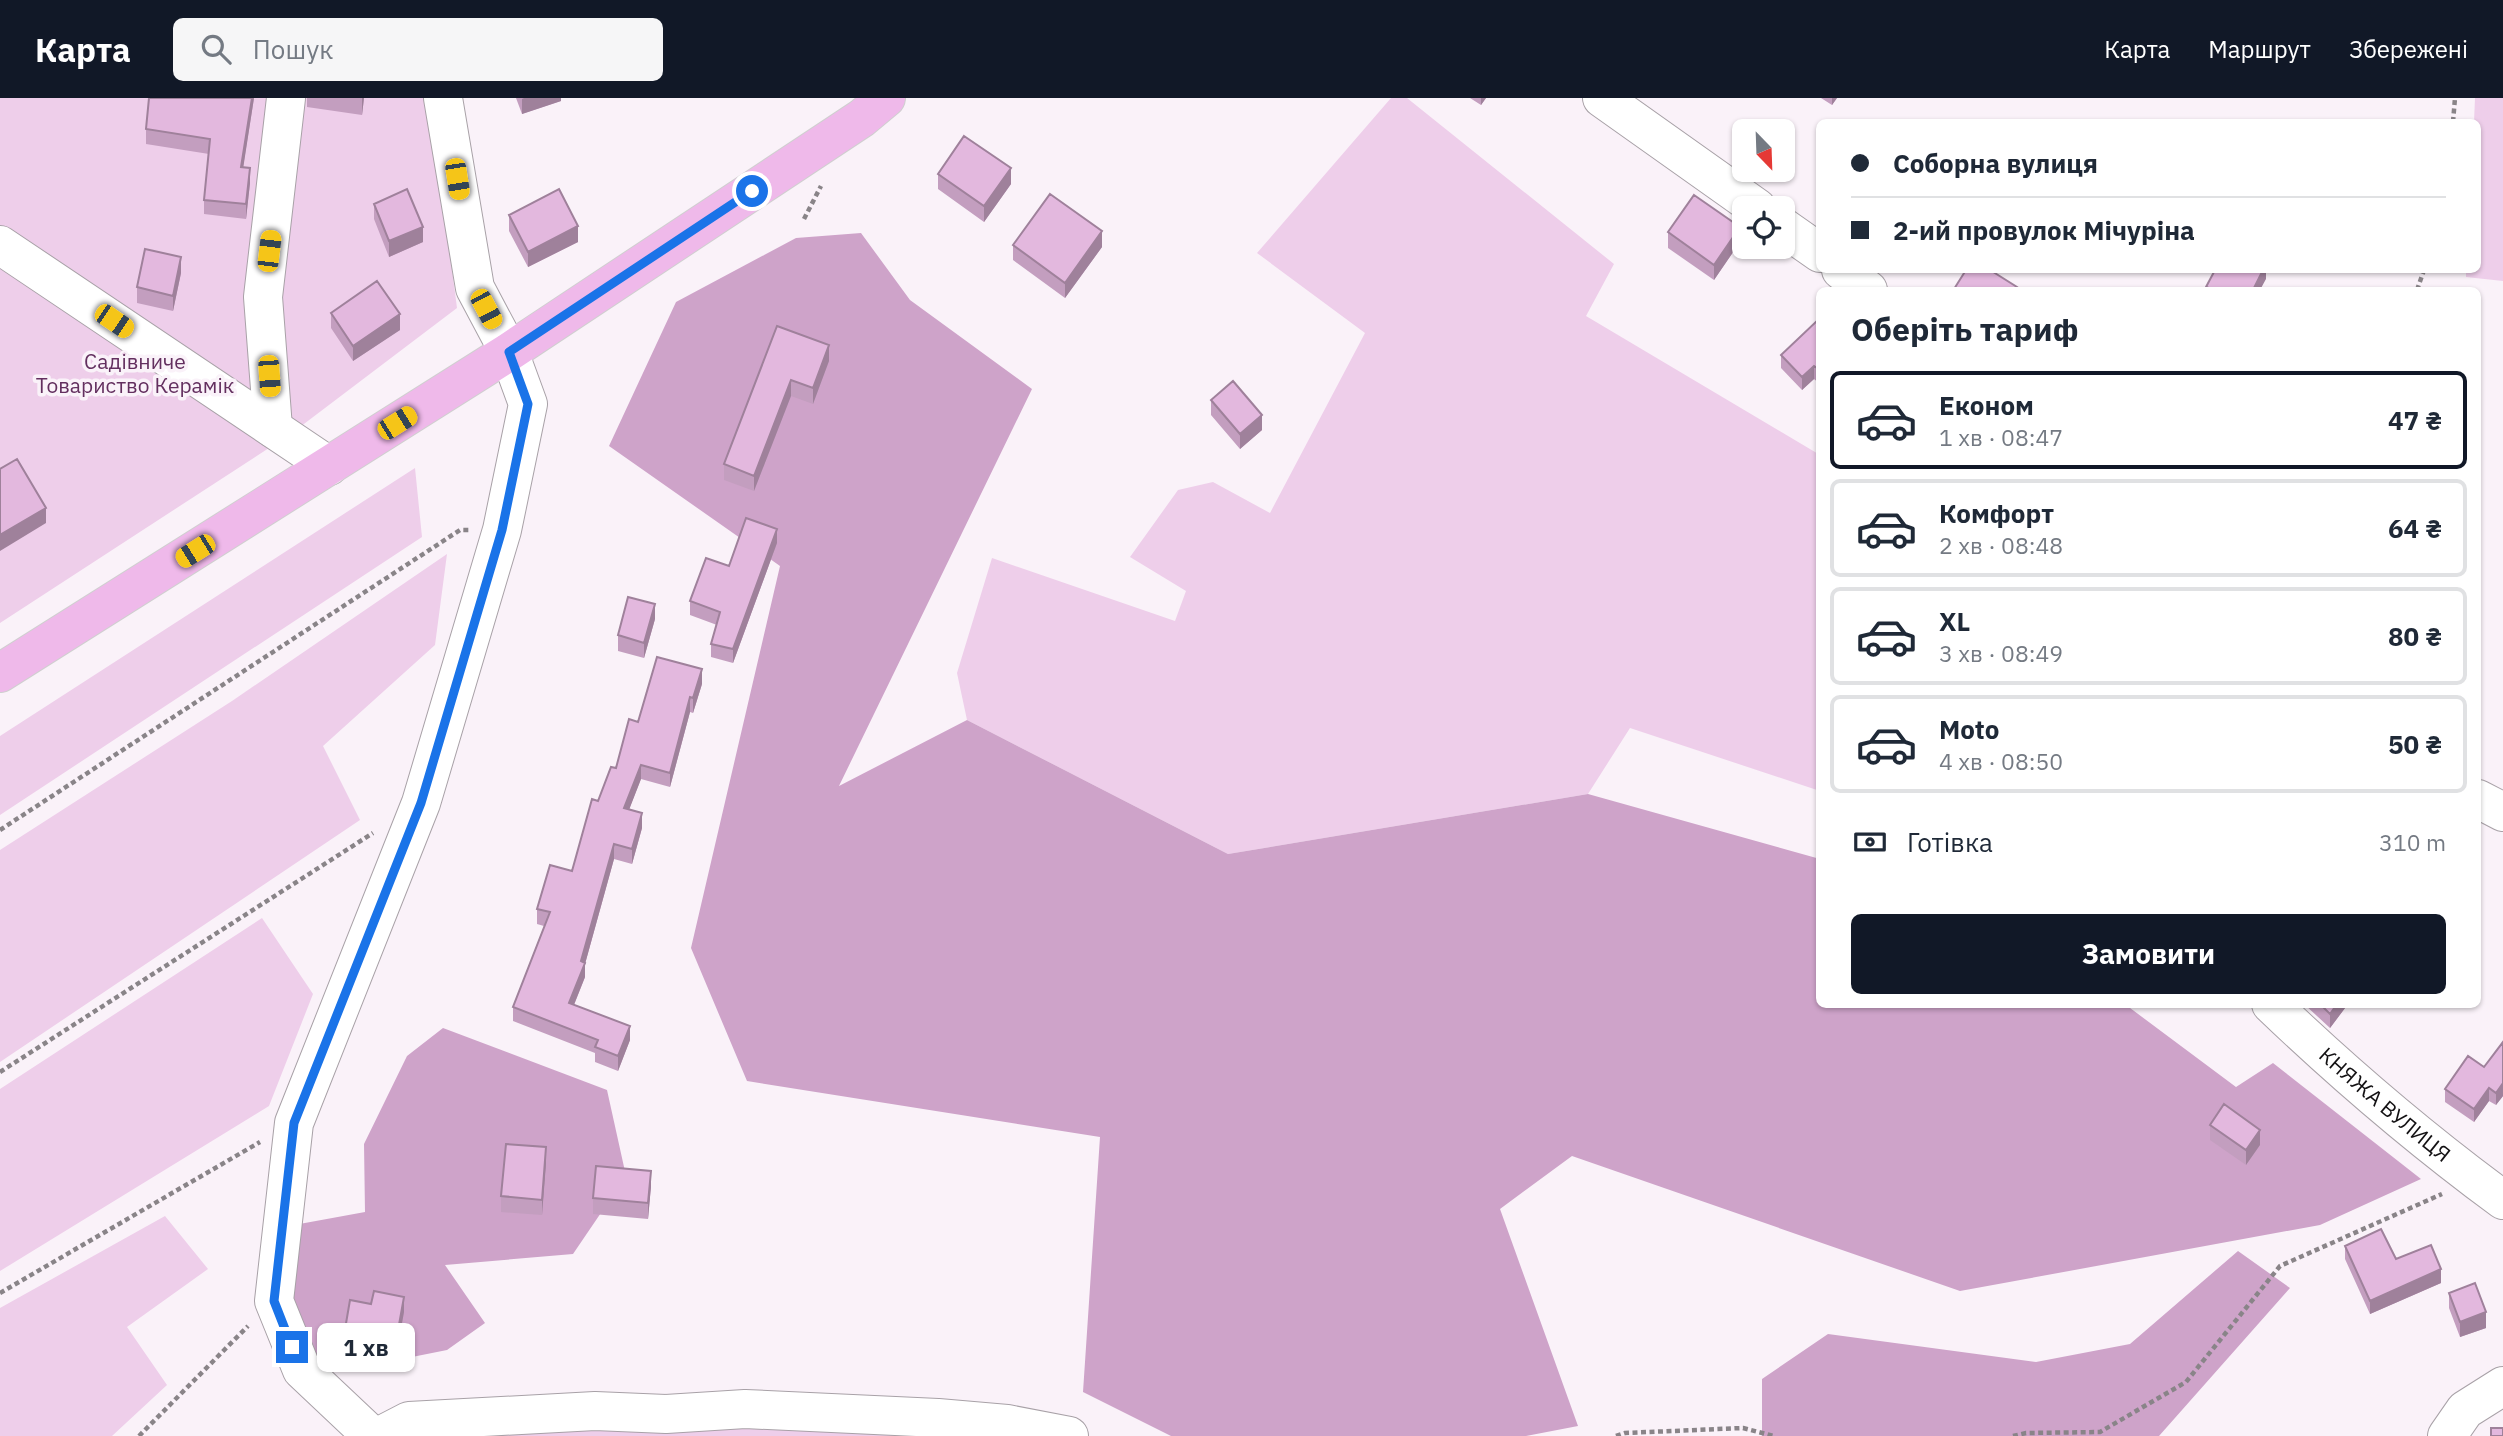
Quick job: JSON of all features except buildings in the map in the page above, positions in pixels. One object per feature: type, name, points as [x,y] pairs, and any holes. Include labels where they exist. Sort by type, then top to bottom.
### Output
[{"type":"main road","points":[[0,673],[509,352],[851,125],[886,98]]},
{"type":"street","points":[[273,428],[263,298],[286,98]]},
{"type":"street","points":[[443,98],[475,288],[509,352],[528,404],[502,530],[421,803],[294,1123],[274,1301],[302,1370],[389,1434],[409,1420],[595,1411],[666,1414],[745,1409],[938,1418],[1007,1424],[1069,1436]]},
{"type":"street","points":[[1602,98],[1740,196]]},
{"type":"street","points":[[1795,235],[1816,250]]},
{"type":"street","points":[[0,245],[329,466]]},
{"type":"street","points":[[1845,273],[1864,287]]},
{"type":"street","points":[[2481,801],[2503,812]]},
{"type":"street","name":"КНЯЖА ВУЛИЦЯ","points":[[2275,1008],[2316,1048],[2489,1189]]},
{"type":"street","points":[[2447,1436],[2465,1410],[2503,1386]]},
{"type":"path","points":[[2453,119],[2455,98]]},
{"type":"path","points":[[0,830],[460,530],[502,530]]},
{"type":"path","points":[[0,1072],[49,1038],[375,832]]},
{"type":"path","points":[[0,1293],[294,1123]]},
{"type":"path","points":[[2013,1436],[2026,1433],[2100,1432],[2186,1382],[2280,1266],[2489,1189]]},
{"type":"path","points":[[139,1436],[274,1301]]},
{"type":"path","points":[[1616,1436],[1625,1433],[1743,1428],[1774,1436]]},
{"type":"green space","name":"Садівниче Товариство Керамік","points":[[0,98],[430,98],[457,308],[292,433],[0,623]]},
{"type":"green space","points":[[1391,98],[1407,98],[1614,264],[1586,316],[1816,453],[1816,790],[1630,728],[1588,794],[1228,854],[967,720],[957,673],[992,558],[1175,621],[1186,591],[1130,557],[1178,490],[1213,482],[1270,513],[1365,333],[1257,253]]},
{"type":"green space","points":[[2475,98],[2503,98],[2503,281],[2466,277],[2466,273],[2481,273],[2481,119],[2474,119]]},
{"type":"green space","points":[[415,468],[422,537],[0,815],[0,736]]},
{"type":"green space","points":[[447,554],[435,645],[323,746],[360,820],[0,1062],[0,850],[232,701]]},
{"type":"green space","points":[[262,918],[313,994],[269,1106],[0,1271],[0,1089]]},
{"type":"green space","points":[[165,1216],[208,1269],[127,1327],[167,1385],[112,1436],[0,1436],[0,1308]]},
{"type":"green space","points":[[724,1420],[921,1436],[435,1436]]},
{"type":"shaded area","points":[[861,233],[910,300],[1032,389],[839,786],[967,720],[1228,854],[1588,794],[1816,858],[1816,1008],[2130,1008],[2236,1087],[2273,1063],[2421,1179],[2320,1225],[1960,1291],[1572,1156],[1500,1209],[1578,1426],[1526,1436],[1171,1436],[1083,1392],[1100,1137],[747,1081],[691,948],[780,566],[609,446],[676,302],[796,238]]},
{"type":"shaded area","points":[[443,1028],[607,1090],[626,1176],[573,1254],[445,1265],[485,1323],[447,1350],[357,1368],[316,1355],[296,1307],[286,1272],[294,1225],[365,1212],[364,1144],[407,1056]]},
{"type":"shaded area","points":[[2238,1251],[2290,1288],[2159,1436],[1762,1436],[1762,1379],[1828,1334],[2036,1362],[2130,1344]]},
{"type":"route","points":[[292,1347],[274,1301],[294,1123],[421,803],[502,530],[528,404],[509,352],[752,191]]}]
